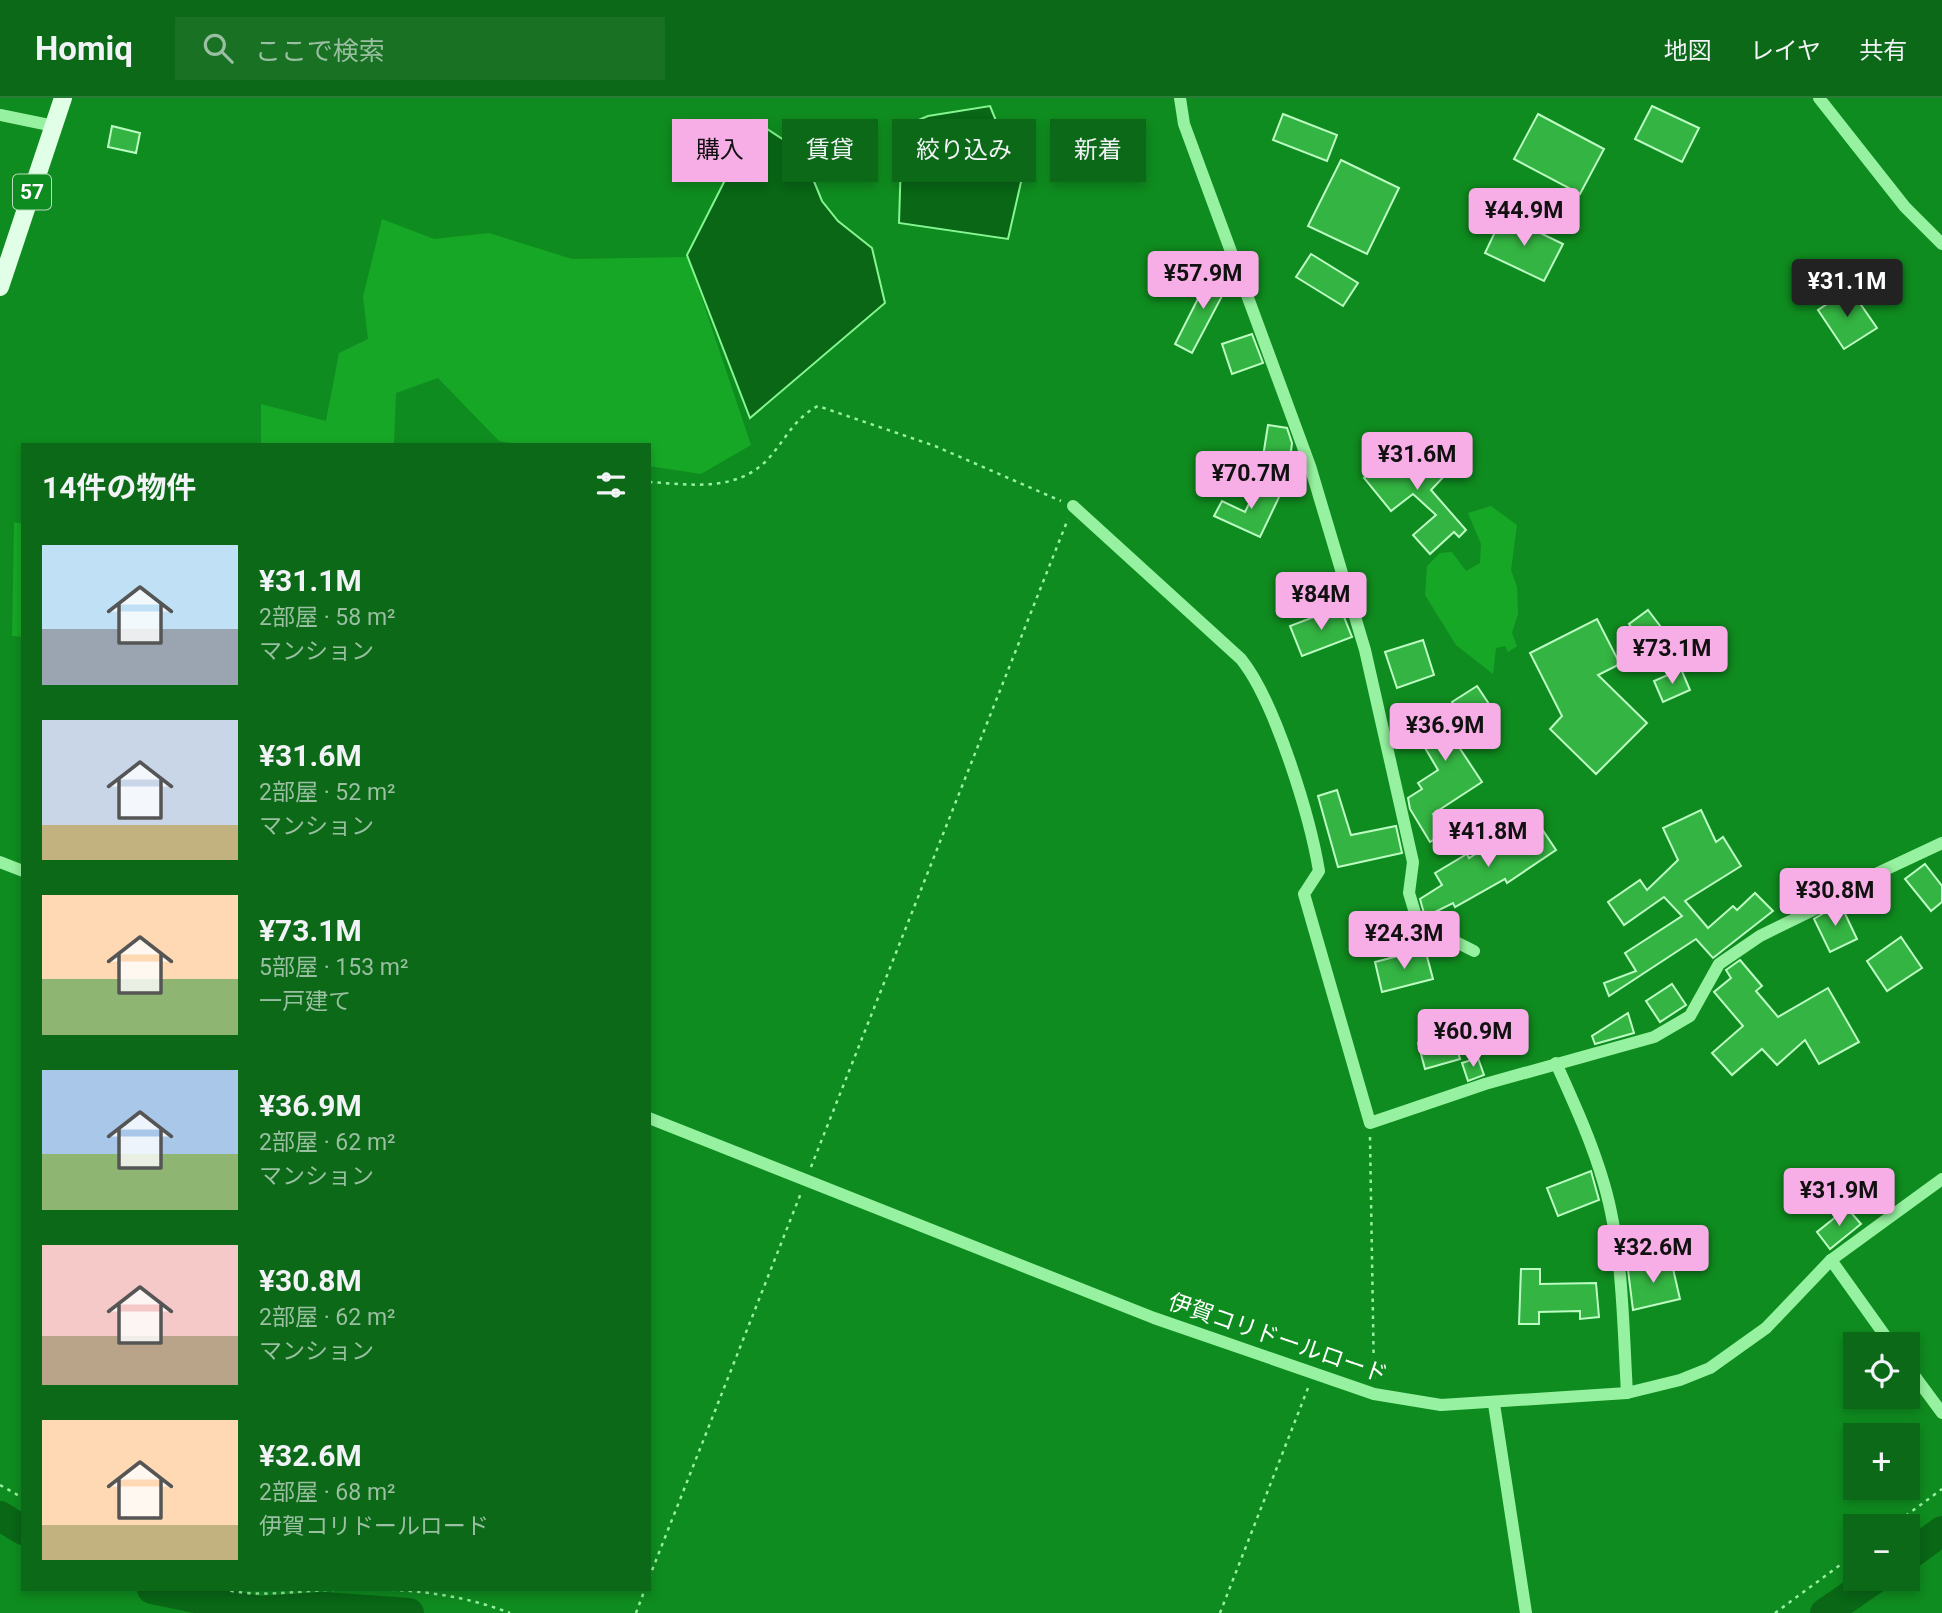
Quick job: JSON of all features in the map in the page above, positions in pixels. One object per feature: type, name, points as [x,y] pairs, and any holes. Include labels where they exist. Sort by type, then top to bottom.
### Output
[{"type":"main road","name":"57","points":[[0,287],[64,98]]},
{"type":"street","points":[[1180,98],[1184,124],[1310,467],[1365,650],[1413,862],[1409,893],[1418,923],[1474,951]]},
{"type":"street","points":[[1819,98],[1905,207],[1942,244]]},
{"type":"street","points":[[0,115],[54,126]]},
{"type":"street","points":[[1073,506],[1241,659],[1256,677],[1288,761],[1315,846],[1319,871],[1304,894],[1370,1124],[1556,1063],[1654,1037],[1690,1016],[1719,964],[1760,936],[1817,908],[1831,895],[1942,844]]},
{"type":"street","points":[[0,862],[21,870]]},
{"type":"street","points":[[1556,1063],[1582,1121],[1605,1186],[1616,1251],[1627,1393]]},
{"type":"street","name":"伊賀コリドールロード","points":[[651,1119],[1154,1318],[1374,1394],[1441,1405],[1494,1404],[1627,1393],[1681,1380],[1720,1361],[1766,1328],[1831,1259],[1942,1179]]},
{"type":"street","points":[[1831,1259],[1883,1332]]},
{"type":"street","points":[[1920,1383],[1942,1413]]},
{"type":"street","points":[[1494,1404],[1526,1613]]},
{"type":"path","points":[[651,482],[712,486],[741,479],[768,460],[803,414],[818,406],[935,446],[1073,506],[651,1573]]},
{"type":"path","points":[[1370,1124],[1374,1394]]},
{"type":"path","points":[[1220,1613],[1313,1375]]},
{"type":"path","points":[[0,1485],[21,1497]]},
{"type":"path","points":[[1908,1514],[1942,1489]]},
{"type":"path","points":[[1775,1613],[1843,1563]]},
{"type":"path","points":[[243,1591],[274,1594],[317,1591]]},
{"type":"path","points":[[409,1591],[472,1598],[510,1613]]},
{"type":"path","points":[[635,1613],[644,1591]]},
{"type":"shaded area","points":[[990,106],[995,119],[921,119]]},
{"type":"shaded area","points":[[768,130],[782,139],[782,182],[814,182],[822,201],[838,221],[872,248],[885,303],[750,418],[687,255],[724,182],[768,182]]},
{"type":"shaded area","points":[[900,182],[1021,182],[1008,239],[899,223]]},
{"type":"shaded area","points":[[382,219],[434,239],[489,233],[572,259],[688,257],[751,445],[701,474],[651,466],[651,443],[499,441],[438,378],[396,393],[394,443],[261,443],[261,404],[326,421],[339,353],[368,339],[363,297]]},
{"type":"shaded area","points":[[1491,506],[1517,525],[1511,570],[1517,587],[1518,614],[1512,633],[1517,646],[1508,652],[1505,646],[1496,648],[1493,674],[1456,645],[1425,595],[1427,566],[1440,553],[1452,552],[1466,571],[1480,563],[1481,544],[1468,513]]},
{"type":"shaded area","points":[[14,522],[21,524],[21,637],[12,636]]},
{"type":"building","points":[[1652,106],[1699,128],[1682,162],[1635,139]]},
{"type":"building","points":[[1283,114],[1337,135],[1327,161],[1273,140]]},
{"type":"building","points":[[1538,114],[1604,149],[1580,194],[1514,159]]},
{"type":"building","points":[[112,126],[140,133],[136,153],[108,147]]},
{"type":"building","points":[[1341,160],[1399,188],[1367,254],[1308,226]]},
{"type":"building","points":[[1503,215],[1563,244],[1544,281],[1485,253]]},
{"type":"building","points":[[1311,254],[1358,283],[1343,306],[1296,277]]},
{"type":"building","points":[[1213,269],[1231,279],[1192,353],[1175,344]]},
{"type":"building","points":[[1850,289],[1877,328],[1844,349],[1818,310]]},
{"type":"building","points":[[1252,334],[1263,363],[1232,374],[1222,344]]},
{"type":"building","points":[[1268,425],[1287,428],[1292,443],[1289,467],[1262,463]]},
{"type":"building","points":[[1415,439],[1449,471],[1431,490],[1466,530],[1459,537],[1454,532],[1430,554],[1413,535],[1436,515],[1413,494],[1391,511],[1364,478],[1377,467],[1382,474]]},
{"type":"building","points":[[1259,483],[1281,493],[1260,537],[1214,516],[1222,501],[1245,512]]},
{"type":"building","points":[[1340,607],[1352,637],[1302,656],[1290,626]]},
{"type":"building","points":[[1648,610],[1667,635],[1648,649],[1629,624]]},
{"type":"building","points":[[1597,619],[1620,664],[1598,675],[1647,723],[1596,774],[1550,729],[1562,716],[1530,653]]},
{"type":"building","points":[[1423,640],[1434,675],[1397,688],[1385,652]]},
{"type":"building","points":[[1681,669],[1690,690],[1663,702],[1654,681]]},
{"type":"building","points":[[1477,686],[1489,704],[1457,725],[1462,732],[1453,738],[1482,782],[1433,814],[1445,833],[1430,842],[1410,809],[1408,798],[1422,789],[1418,783],[1438,770],[1414,729],[1454,705],[1452,702]]},
{"type":"building","points":[[1337,790],[1351,835],[1396,826],[1402,853],[1338,867],[1318,796]]},
{"type":"building","points":[[1701,810],[1716,842],[1723,837],[1741,866],[1685,901],[1708,928],[1733,906],[1737,910],[1755,893],[1773,911],[1713,958],[1696,939],[1609,996],[1604,983],[1636,971],[1625,953],[1682,916],[1664,897],[1624,925],[1608,902],[1640,880],[1647,890],[1678,860],[1663,828]]},
{"type":"building","points":[[1536,820],[1556,850],[1507,883],[1505,879],[1455,907],[1453,903],[1425,917],[1420,899],[1442,885],[1435,873],[1467,854],[1469,858],[1484,849],[1486,853]]},
{"type":"building","points":[[1925,864],[1942,886],[1942,902],[1931,911],[1905,879]]},
{"type":"building","points":[[1840,903],[1857,939],[1830,952],[1814,919]]},
{"type":"building","points":[[1901,937],[1922,968],[1887,991],[1867,961]]},
{"type":"building","points":[[1425,949],[1433,979],[1382,992],[1375,962]]},
{"type":"building","points":[[1740,960],[1762,986],[1756,991],[1778,1017],[1828,988],[1859,1042],[1819,1064],[1805,1040],[1777,1065],[1762,1049],[1732,1075],[1712,1053],[1743,1026],[1714,992],[1731,978],[1726,970]]},
{"type":"building","points":[[1672,984],[1686,1005],[1660,1022],[1646,1001]]},
{"type":"building","points":[[1628,1013],[1634,1033],[1595,1044],[1592,1036]]},
{"type":"building","points":[[1453,1033],[1460,1059],[1425,1069],[1418,1043]]},
{"type":"building","points":[[1478,1058],[1484,1075],[1468,1081],[1462,1063]]},
{"type":"building","points":[[1591,1171],[1599,1200],[1558,1216],[1547,1188]]},
{"type":"building","points":[[1847,1208],[1861,1224],[1830,1249],[1817,1232]]},
{"type":"building","points":[[1671,1260],[1680,1299],[1633,1310],[1628,1270]]},
{"type":"building","points":[[1521,1269],[1540,1269],[1540,1284],[1596,1283],[1599,1317],[1580,1319],[1580,1311],[1539,1312],[1539,1324],[1519,1324]]},
{"type":"waterway","points":[[0,1516],[21,1529]]},
{"type":"waterway","points":[[1920,1547],[1942,1531]]},
{"type":"waterway","points":[[162,1591],[259,1611],[323,1607],[409,1613]]},
{"type":"waterway","points":[[1825,1613],[1857,1591]]}]
